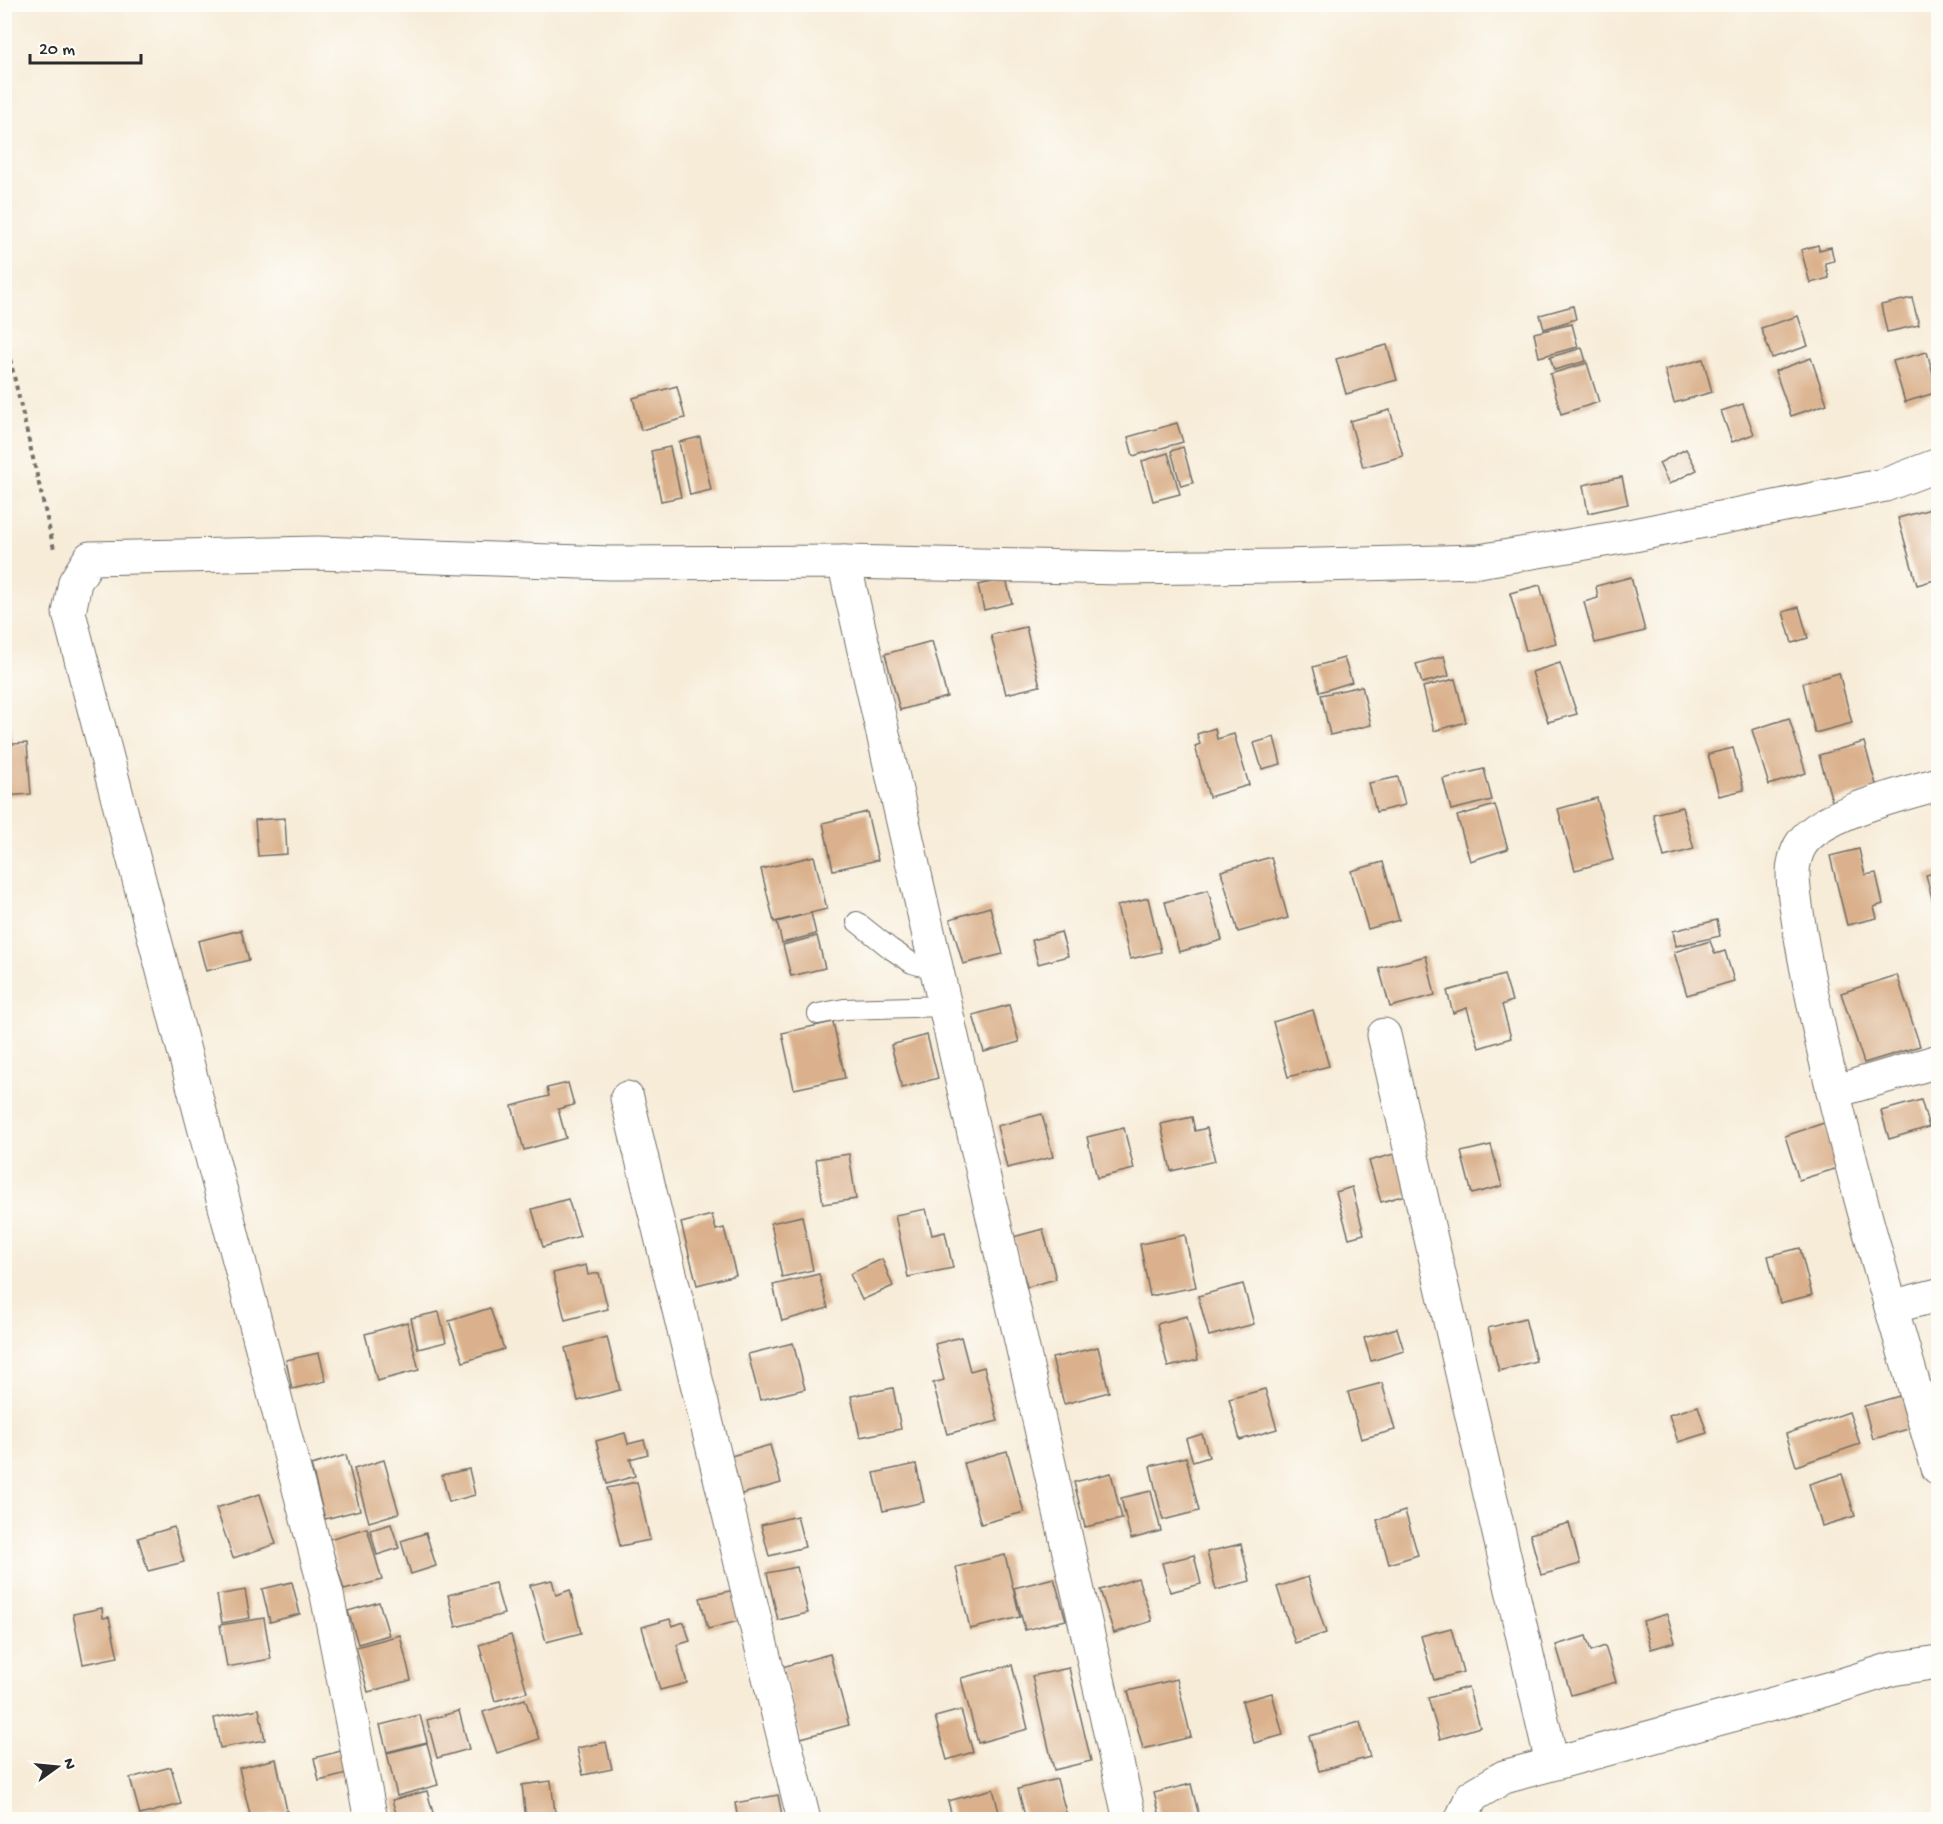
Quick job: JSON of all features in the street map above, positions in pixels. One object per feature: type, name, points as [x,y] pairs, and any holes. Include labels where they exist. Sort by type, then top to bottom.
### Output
[{"type":"street","points":[[370,1820],[327,1595],[69,613],[75,582],[90,558],[317,553],[609,563],[844,562],[1120,568],[1479,561],[1634,535],[1885,485],[1938,465]]},
{"type":"street","points":[[844,562],[1130,1820]]},
{"type":"street","points":[[1938,784],[1893,796],[1848,813],[1810,833],[1799,847],[1793,870],[1807,978],[1833,1092],[1891,1307],[1938,1468]]},
{"type":"street","points":[[1384,1035],[1552,1763]]},
{"type":"street","points":[[1833,1092],[1938,1061]]},
{"type":"street","points":[[627,1098],[804,1820]]},
{"type":"street","points":[[1891,1307],[1938,1295]]},
{"type":"street","points":[[1461,1820],[1472,1797],[1504,1777],[1655,1737],[1892,1669],[1938,1662]]},
{"type":"lane","points":[[857,922],[912,963],[937,970]]},
{"type":"lane","points":[[818,1014],[844,1009],[945,1006]]},
{"type":"path","points":[[4,333],[56,554]]},
{"type":"building","points":[[1818,245],[1819,250],[1831,247],[1834,261],[1825,263],[1829,278],[1810,283],[1801,250]]},
{"type":"building","points":[[1912,298],[1919,325],[1887,332],[1881,305]]},
{"type":"building","points":[[1573,306],[1576,319],[1544,329],[1540,315]]},
{"type":"building","points":[[1798,316],[1808,346],[1772,358],[1761,328]]},
{"type":"building","points":[[1572,324],[1578,347],[1539,357],[1534,333]]},
{"type":"building","points":[[1387,345],[1397,380],[1346,394],[1336,359]]},
{"type":"building","points":[[1582,348],[1586,361],[1554,370],[1550,357]]},
{"type":"building","points":[[1927,352],[1938,392],[1905,402],[1893,361]]},
{"type":"building","points":[[1811,358],[1827,404],[1791,416],[1775,371]]},
{"type":"building","points":[[1703,359],[1712,392],[1674,403],[1665,370]]},
{"type":"building","points":[[1587,363],[1599,402],[1561,414],[1550,374]]},
{"type":"building","points":[[677,386],[685,418],[641,430],[633,398]]},
{"type":"building","points":[[1743,404],[1754,434],[1732,442],[1721,411]]},
{"type":"building","points":[[1390,410],[1403,456],[1363,467],[1350,421]]},
{"type":"building","points":[[1177,423],[1183,442],[1133,456],[1128,437]]},
{"type":"building","points":[[700,437],[711,490],[690,495],[679,442]]},
{"type":"building","points":[[670,447],[681,497],[661,501],[651,451]]},
{"type":"building","points":[[1183,447],[1193,483],[1181,486],[1171,451]]},
{"type":"building","points":[[1686,449],[1697,470],[1669,484],[1659,463]]},
{"type":"building","points":[[1168,453],[1180,494],[1153,501],[1142,461]]},
{"type":"building","points":[[1622,477],[1628,504],[1588,513],[1583,485]]},
{"type":"building","points":[[1938,507],[1938,579],[1917,585],[1898,518]]},
{"type":"building","points":[[1631,577],[1645,631],[1595,643],[1584,602],[1598,598],[1596,586]]},
{"type":"building","points":[[1006,579],[1012,603],[984,610],[978,585]]},
{"type":"building","points":[[1540,585],[1556,643],[1526,651],[1510,593]]},
{"type":"building","points":[[1799,607],[1808,638],[1792,643],[1783,612]]},
{"type":"building","points":[[1026,627],[1040,686],[1006,694],[991,635]]},
{"type":"building","points":[[932,641],[947,697],[900,710],[885,654]]},
{"type":"building","points":[[1444,656],[1449,676],[1422,683],[1416,664]]},
{"type":"building","points":[[1344,658],[1352,682],[1320,692],[1313,667]]},
{"type":"building","points":[[1560,663],[1577,714],[1548,722],[1532,672]]},
{"type":"building","points":[[1839,673],[1852,723],[1815,733],[1803,683]]},
{"type":"building","points":[[1455,679],[1466,722],[1434,731],[1423,687]]},
{"type":"building","points":[[1362,686],[1371,725],[1330,735],[1321,695]]},
{"type":"building","points":[[9,714],[12,744],[27,743],[31,794],[4,796],[4,715]]},
{"type":"building","points":[[1789,718],[1806,773],[1769,785],[1752,730]]},
{"type":"building","points":[[1215,728],[1217,739],[1234,734],[1249,785],[1209,797],[1195,746],[1200,744],[1197,734]]},
{"type":"building","points":[[1274,737],[1281,764],[1262,769],[1254,743]]},
{"type":"building","points":[[1864,742],[1877,788],[1832,801],[1819,755]]},
{"type":"building","points":[[1733,748],[1744,790],[1719,796],[1708,754]]},
{"type":"building","points":[[1484,769],[1492,800],[1451,810],[1443,779]]},
{"type":"building","points":[[1398,777],[1405,805],[1376,812],[1369,783]]},
{"type":"building","points":[[1597,798],[1613,860],[1575,870],[1558,809]]},
{"type":"building","points":[[1495,805],[1508,849],[1470,861],[1457,816]]},
{"type":"building","points":[[1682,807],[1694,849],[1664,857],[1653,814]]},
{"type":"building","points":[[867,812],[878,860],[833,870],[823,823]]},
{"type":"building","points":[[285,818],[287,854],[258,856],[255,820]]},
{"type":"building","points":[[1859,849],[1865,875],[1876,873],[1883,904],[1874,907],[1877,918],[1847,925],[1830,856]]},
{"type":"building","points":[[814,856],[827,909],[774,922],[761,869]]},
{"type":"building","points":[[1271,857],[1288,918],[1238,932],[1221,871]]},
{"type":"building","points":[[1383,862],[1399,920],[1368,929],[1351,871]]},
{"type":"building","points":[[1938,872],[1938,921],[1926,875]]},
{"type":"building","points":[[1208,890],[1222,940],[1179,952],[1165,902]]},
{"type":"building","points":[[1148,898],[1161,952],[1130,959],[1117,906]]},
{"type":"building","points":[[990,907],[1003,954],[963,964],[950,919]]},
{"type":"building","points":[[811,913],[816,934],[782,943],[777,922]]},
{"type":"building","points":[[1717,920],[1720,936],[1676,946],[1673,931]]},
{"type":"building","points":[[241,930],[249,960],[206,971],[198,941]]},
{"type":"building","points":[[1061,932],[1068,956],[1038,964],[1032,940]]},
{"type":"building","points":[[817,936],[825,968],[791,976],[783,945]]},
{"type":"building","points":[[1710,941],[1715,954],[1725,951],[1734,981],[1687,995],[1674,952]]},
{"type":"building","points":[[1426,956],[1435,995],[1390,1007],[1379,968]]},
{"type":"building","points":[[1504,975],[1512,1001],[1502,1005],[1511,1038],[1479,1048],[1467,1008],[1453,1013],[1447,991]]},
{"type":"building","points":[[1897,975],[1920,1046],[1864,1063],[1841,993]]},
{"type":"building","points":[[1009,1005],[1019,1042],[984,1052],[973,1015]]},
{"type":"building","points":[[1313,1010],[1329,1066],[1288,1077],[1273,1022]]},
{"type":"building","points":[[833,1022],[845,1078],[794,1089],[782,1033]]},
{"type":"building","points":[[927,1035],[938,1078],[902,1088],[891,1045]]},
{"type":"building","points":[[568,1083],[574,1105],[558,1109],[566,1138],[524,1150],[512,1106],[549,1096],[547,1088]]},
{"type":"building","points":[[1921,1100],[1929,1127],[1889,1139],[1881,1111]]},
{"type":"building","points":[[1042,1114],[1053,1157],[1007,1168],[997,1126]]},
{"type":"building","points":[[1192,1117],[1195,1131],[1207,1128],[1215,1161],[1171,1171],[1161,1124]]},
{"type":"building","points":[[1824,1123],[1838,1168],[1799,1180],[1785,1136]]},
{"type":"building","points":[[1124,1128],[1134,1169],[1097,1178],[1087,1137]]},
{"type":"building","points":[[1491,1145],[1502,1186],[1472,1194],[1461,1152]]},
{"type":"building","points":[[1401,1152],[1412,1193],[1381,1202],[1369,1161]]},
{"type":"building","points":[[849,1154],[856,1199],[823,1204],[816,1159]]},
{"type":"building","points":[[1352,1187],[1364,1234],[1349,1238],[1336,1192]]},
{"type":"building","points":[[568,1199],[580,1236],[543,1247],[532,1209]]},
{"type":"building","points":[[926,1209],[932,1235],[945,1232],[953,1268],[908,1277],[895,1215]]},
{"type":"building","points":[[712,1215],[716,1230],[724,1228],[736,1275],[697,1285],[681,1223]]},
{"type":"building","points":[[802,1216],[813,1270],[782,1277],[771,1223]]},
{"type":"building","points":[[1043,1229],[1056,1279],[1027,1287],[1013,1237]]},
{"type":"building","points":[[1185,1235],[1196,1287],[1150,1296],[1140,1244]]},
{"type":"building","points":[[1800,1248],[1812,1295],[1780,1303],[1768,1256]]},
{"type":"building","points":[[882,1259],[893,1286],[862,1300],[850,1274]]},
{"type":"building","points":[[586,1265],[588,1275],[599,1273],[608,1309],[565,1320],[553,1273]]},
{"type":"building","points":[[819,1274],[828,1308],[782,1321],[773,1285]]},
{"type":"building","points":[[1243,1284],[1254,1324],[1209,1336],[1198,1296]]},
{"type":"building","points":[[490,1308],[504,1349],[463,1362],[449,1321]]},
{"type":"building","points":[[439,1312],[446,1342],[418,1349],[411,1318]]},
{"type":"building","points":[[1187,1316],[1198,1360],[1168,1367],[1157,1324]]},
{"type":"building","points":[[1525,1318],[1536,1361],[1499,1371],[1488,1328]]},
{"type":"building","points":[[407,1322],[419,1370],[377,1381],[365,1334]]},
{"type":"building","points":[[1397,1328],[1404,1351],[1371,1361],[1364,1338]]},
{"type":"building","points":[[607,1337],[620,1390],[578,1401],[565,1348]]},
{"type":"building","points":[[961,1337],[970,1371],[984,1367],[998,1421],[947,1434],[933,1383],[944,1380],[935,1344]]},
{"type":"building","points":[[793,1343],[805,1389],[760,1400],[748,1354]]},
{"type":"building","points":[[1098,1347],[1109,1392],[1064,1404],[1052,1358]]},
{"type":"building","points":[[319,1353],[326,1381],[292,1389],[286,1360]]},
{"type":"building","points":[[1382,1383],[1395,1430],[1361,1439],[1348,1392]]},
{"type":"building","points":[[893,1388],[901,1429],[860,1437],[851,1396]]},
{"type":"building","points":[[1265,1389],[1277,1429],[1240,1440],[1229,1399]]},
{"type":"building","points":[[1910,1393],[1919,1426],[1873,1439],[1864,1406]]},
{"type":"building","points":[[1698,1406],[1707,1433],[1678,1442],[1669,1415]]},
{"type":"building","points":[[1849,1412],[1860,1444],[1796,1466],[1786,1434]]},
{"type":"building","points":[[625,1433],[628,1444],[644,1440],[648,1454],[630,1459],[635,1476],[607,1484],[596,1441]]},
{"type":"building","points":[[1202,1434],[1209,1457],[1193,1462],[1186,1439]]},
{"type":"building","points":[[770,1445],[781,1483],[735,1496],[724,1458]]},
{"type":"building","points":[[1007,1451],[1024,1512],[981,1524],[964,1463]]},
{"type":"building","points":[[346,1455],[360,1510],[325,1519],[311,1465]]},
{"type":"building","points":[[1186,1457],[1199,1511],[1163,1520],[1150,1466]]},
{"type":"building","points":[[384,1460],[399,1513],[369,1522],[354,1469]]},
{"type":"building","points":[[916,1464],[924,1502],[883,1511],[874,1473]]},
{"type":"building","points":[[469,1469],[475,1495],[449,1502],[442,1475]]},
{"type":"building","points":[[1111,1473],[1122,1519],[1085,1527],[1074,1482]]},
{"type":"building","points":[[1842,1474],[1855,1516],[1822,1526],[1809,1484]]},
{"type":"building","points":[[637,1482],[650,1540],[620,1546],[607,1488]]},
{"type":"building","points":[[1151,1491],[1161,1531],[1131,1539],[1121,1498]]},
{"type":"building","points":[[260,1494],[276,1544],[233,1558],[216,1508]]},
{"type":"building","points":[[1405,1511],[1418,1555],[1389,1564],[1377,1520]]},
{"type":"building","points":[[797,1516],[805,1547],[769,1556],[761,1525]]},
{"type":"building","points":[[1569,1523],[1580,1564],[1541,1575],[1530,1534]]},
{"type":"building","points":[[391,1524],[399,1548],[377,1555],[370,1530]]},
{"type":"building","points":[[174,1527],[184,1562],[148,1571],[138,1538]]},
{"type":"building","points":[[367,1528],[382,1580],[344,1590],[329,1539]]},
{"type":"building","points":[[426,1533],[436,1566],[411,1574],[401,1541]]},
{"type":"building","points":[[1241,1544],[1250,1581],[1216,1590],[1207,1552]]},
{"type":"building","points":[[1005,1555],[1020,1617],[970,1629],[956,1567]]},
{"type":"building","points":[[1194,1555],[1201,1584],[1170,1592],[1162,1563]]},
{"type":"building","points":[[797,1567],[808,1613],[778,1620],[767,1573]]},
{"type":"building","points":[[1308,1577],[1326,1633],[1295,1643],[1277,1587]]},
{"type":"building","points":[[1054,1578],[1066,1620],[1025,1630],[1014,1588]]},
{"type":"building","points":[[1138,1578],[1152,1621],[1114,1633],[1100,1590]]},
{"type":"building","points":[[552,1580],[556,1595],[570,1590],[581,1633],[546,1642],[530,1585]]},
{"type":"building","points":[[292,1582],[300,1614],[270,1622],[262,1589]]},
{"type":"building","points":[[495,1583],[504,1614],[456,1627],[448,1595]]},
{"type":"building","points":[[245,1590],[250,1618],[222,1623],[217,1595]]},
{"type":"building","points":[[734,1590],[742,1620],[708,1629],[700,1598]]},
{"type":"building","points":[[379,1602],[389,1635],[358,1644],[348,1611]]},
{"type":"building","points":[[102,1608],[103,1618],[109,1617],[118,1657],[83,1664],[73,1614]]},
{"type":"building","points":[[1667,1614],[1675,1642],[1651,1649],[1643,1621]]},
{"type":"building","points":[[264,1618],[271,1659],[227,1667],[220,1625]]},
{"type":"building","points":[[670,1619],[672,1626],[684,1622],[690,1641],[677,1645],[687,1683],[660,1690],[642,1627]]},
{"type":"building","points":[[1451,1628],[1463,1672],[1434,1680],[1421,1636]]},
{"type":"building","points":[[400,1635],[411,1680],[368,1692],[356,1647]]},
{"type":"building","points":[[511,1635],[527,1692],[495,1701],[479,1645]]},
{"type":"building","points":[[1586,1636],[1591,1651],[1605,1646],[1616,1682],[1571,1695],[1556,1645]]},
{"type":"building","points":[[830,1654],[849,1725],[801,1738],[782,1667]]},
{"type":"building","points":[[1012,1665],[1028,1729],[978,1743],[961,1678]]},
{"type":"building","points":[[1069,1668],[1091,1761],[1054,1770],[1032,1676]]},
{"type":"building","points":[[1177,1679],[1191,1737],[1143,1749],[1128,1691]]},
{"type":"building","points":[[1468,1687],[1480,1727],[1440,1739],[1428,1698]]},
{"type":"building","points":[[1272,1693],[1283,1735],[1254,1743],[1242,1701]]},
{"type":"building","points":[[525,1699],[539,1739],[497,1753],[483,1712]]},
{"type":"building","points":[[259,1709],[265,1740],[220,1748],[214,1718]]},
{"type":"building","points":[[961,1710],[973,1752],[947,1760],[935,1717]]},
{"type":"building","points":[[459,1711],[469,1749],[437,1758],[427,1720]]},
{"type":"building","points":[[420,1715],[427,1742],[387,1752],[380,1725]]},
{"type":"building","points":[[1360,1722],[1370,1757],[1319,1771],[1309,1736]]},
{"type":"building","points":[[606,1742],[612,1769],[583,1775],[577,1748]]},
{"type":"building","points":[[427,1743],[438,1785],[397,1796],[387,1753]]},
{"type":"building","points":[[341,1751],[347,1774],[319,1781],[314,1758]]},
{"type":"building","points":[[276,1759],[287,1811],[251,1819],[239,1768]]},
{"type":"building","points":[[171,1767],[181,1804],[140,1815],[130,1778]]},
{"type":"building","points":[[1057,1779],[1068,1820],[1026,1820],[1018,1789]]},
{"type":"building","points":[[551,1781],[556,1820],[526,1820],[522,1785]]},
{"type":"building","points":[[1191,1784],[1200,1820],[1161,1820],[1154,1793]]},
{"type":"building","points":[[993,1789],[1001,1820],[953,1820],[948,1801]]},
{"type":"building","points":[[427,1791],[435,1820],[398,1820],[392,1800]]},
{"type":"building","points":[[778,1795],[783,1820],[738,1820],[735,1803]]}]
